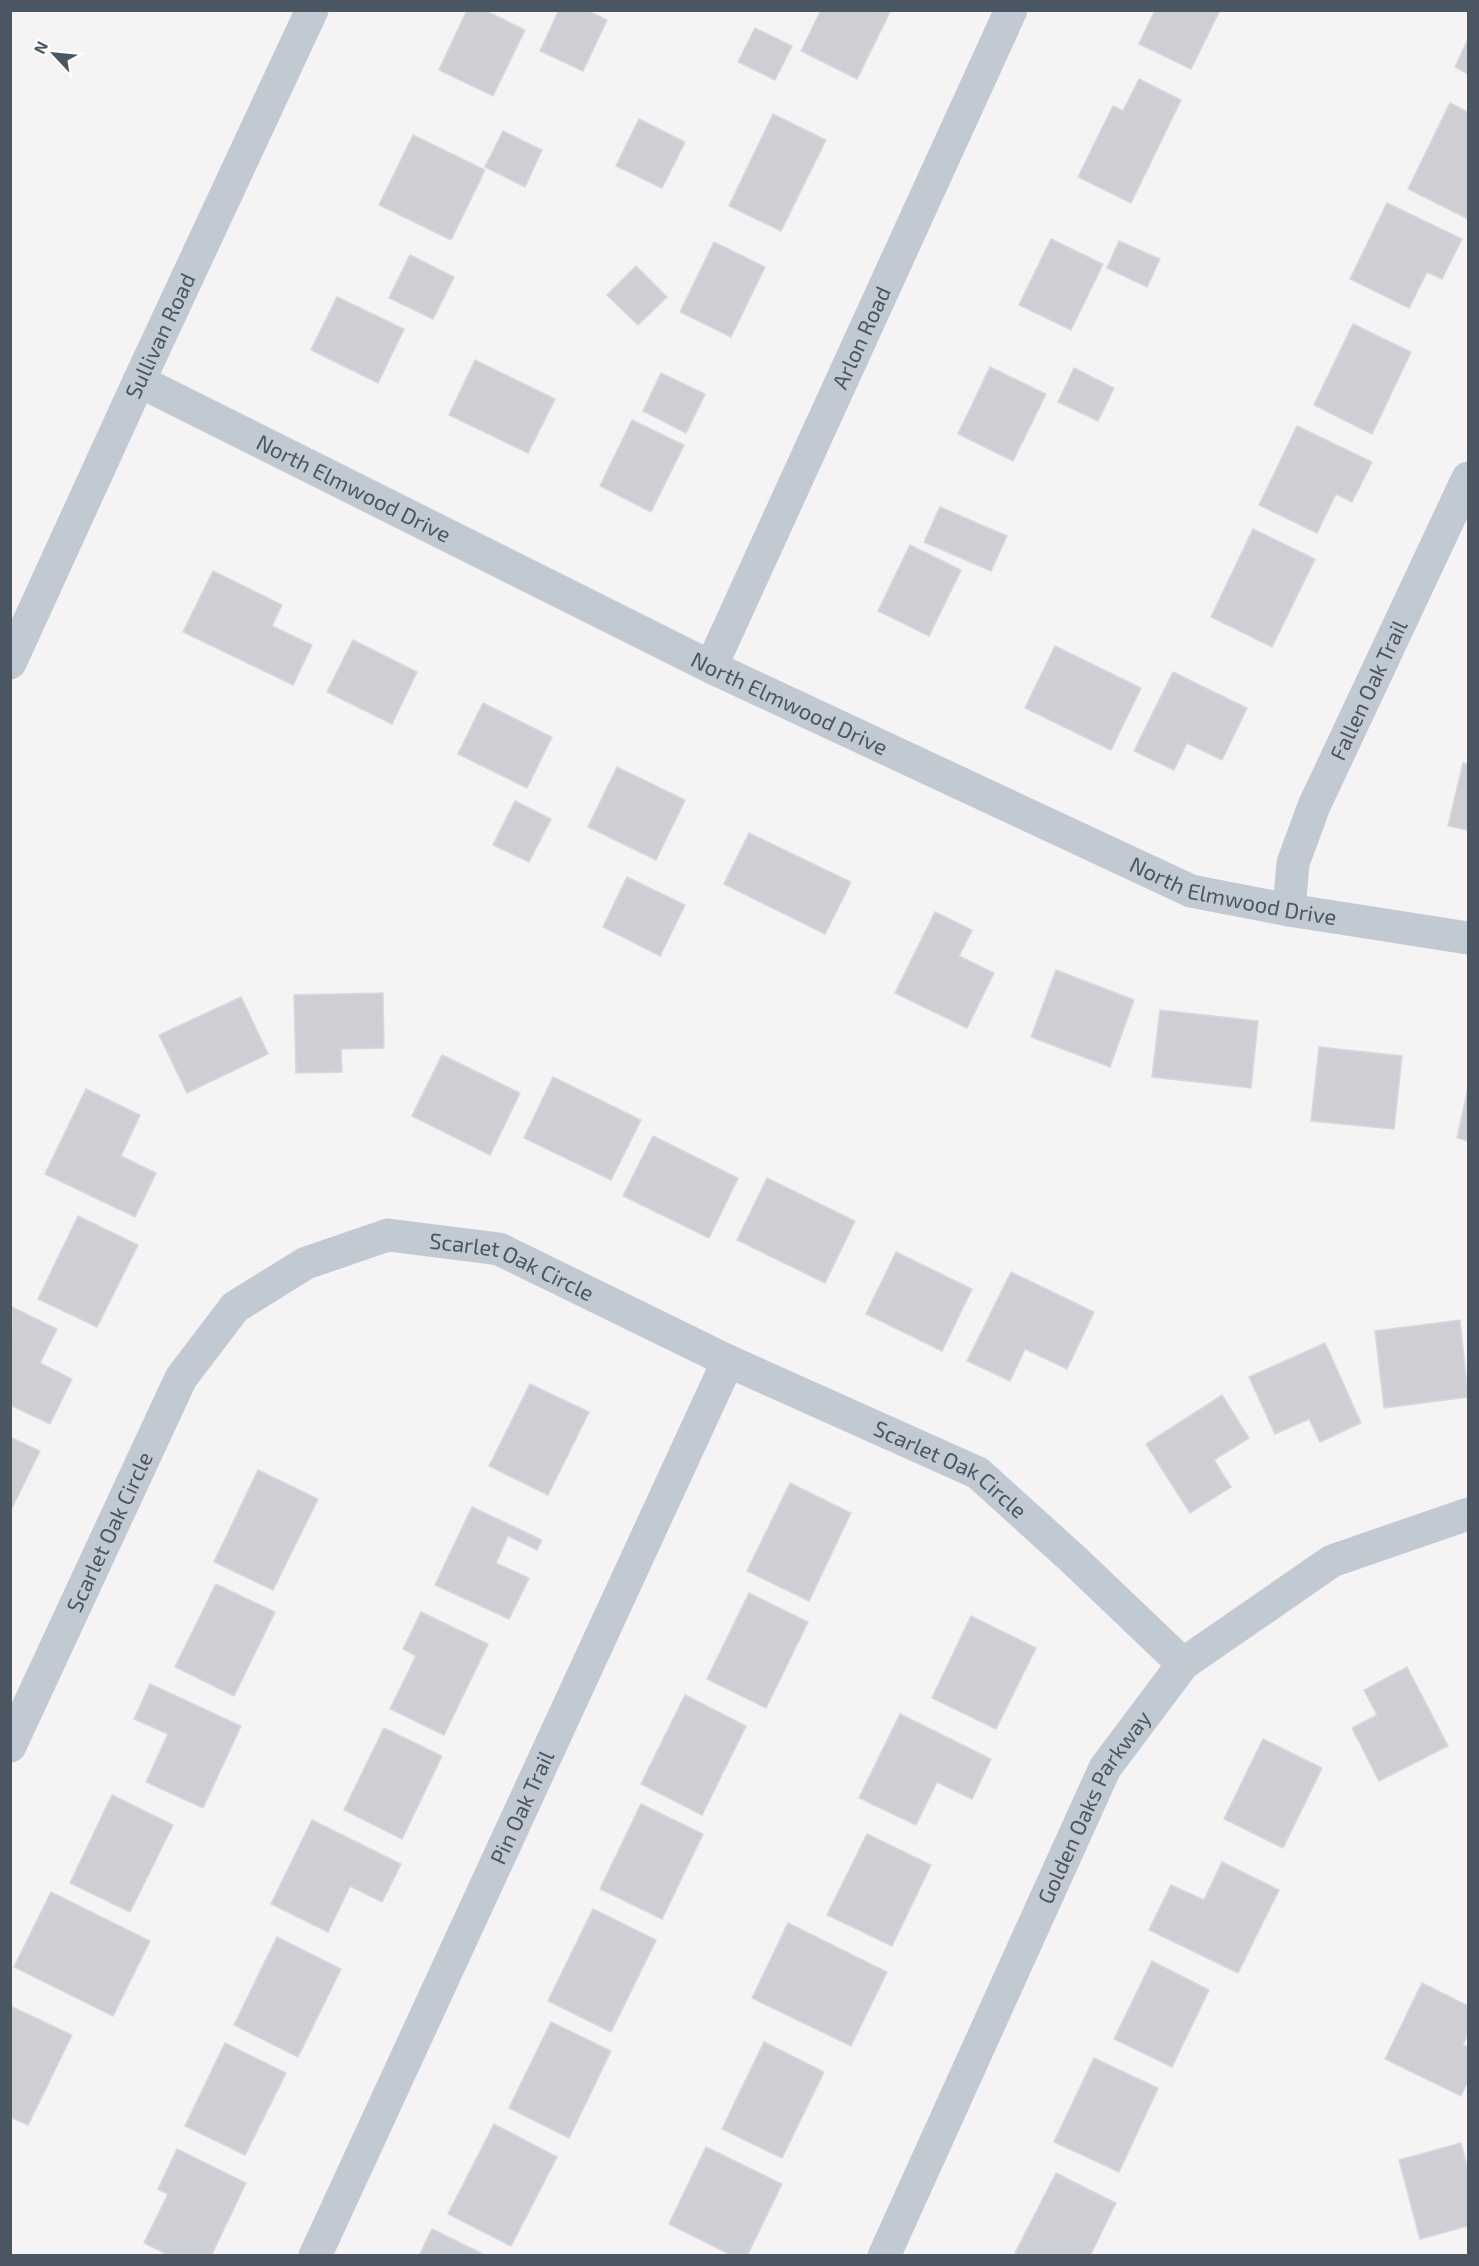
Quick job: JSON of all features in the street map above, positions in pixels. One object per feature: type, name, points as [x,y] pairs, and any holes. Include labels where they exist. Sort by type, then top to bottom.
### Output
[{"type":"street","name":"Sullivan Road","points":[[10,663],[312,10]]},
{"type":"street","name":"Arlon Road","points":[[711,667],[1011,10]]},
{"type":"street","name":"North Elmwood Drive","points":[[139,381],[711,667],[1191,891],[1289,910],[1468,938]]},
{"type":"street","name":"Fallen Oak Trail","points":[[1289,910],[1293,863],[1314,806],[1468,478]]},
{"type":"street","name":"Scarlet Oak Circle","points":[[10,1746],[181,1378],[235,1307],[306,1263],[388,1235],[499,1249],[728,1361],[978,1473],[1073,1559],[1183,1665]]},
{"type":"street","name":"Pin Oak Trail","points":[[315,2256],[728,1361]]},
{"type":"street","name":"Golden Oaks Parkway","points":[[884,2256],[1105,1768],[1183,1665],[1332,1561],[1468,1514]]},
{"type":"building","points":[[467,10],[484,10],[525,30],[493,96],[439,70]]},
{"type":"building","points":[[559,10],[586,10],[607,20],[583,71],[540,51]]},
{"type":"building","points":[[821,10],[890,12],[857,79],[801,51]]},
{"type":"building","points":[[1155,10],[1220,10],[1191,69],[1139,44]]},
{"type":"building","points":[[755,28],[792,46],[775,80],[738,62]]},
{"type":"building","points":[[1468,39],[1468,74],[1455,67]]},
{"type":"building","points":[[1139,79],[1181,100],[1131,203],[1078,177],[1113,106],[1123,111]]},
{"type":"building","points":[[1450,103],[1468,112],[1468,219],[1408,189]]},
{"type":"building","points":[[773,114],[826,140],[781,231],[729,206]]},
{"type":"building","points":[[639,119],[685,142],[662,188],[616,166]]},
{"type":"building","points":[[503,131],[542,150],[525,187],[485,167]]},
{"type":"building","points":[[413,135],[485,170],[451,240],[379,205]]},
{"type":"building","points":[[1387,203],[1462,239],[1442,279],[1427,272],[1409,308],[1350,279]]},
{"type":"building","points":[[1051,239],[1103,264],[1071,330],[1019,305]]},
{"type":"building","points":[[1119,241],[1160,259],[1147,287],[1107,268]]},
{"type":"building","points":[[714,242],[765,267],[731,337],[680,312]]},
{"type":"building","points":[[410,255],[454,277],[433,319],[389,298]]},
{"type":"building","points":[[636,266],[667,297],[638,325],[607,295]]},
{"type":"building","points":[[337,297],[404,329],[378,383],[311,350]]},
{"type":"building","points":[[1353,324],[1411,352],[1372,434],[1314,405]]},
{"type":"building","points":[[475,360],[555,399],[528,453],[449,415]]},
{"type":"building","points":[[990,367],[1046,394],[1013,461],[958,434]]},
{"type":"building","points":[[1074,368],[1114,388],[1098,421],[1058,402]]},
{"type":"building","points":[[661,373],[705,394],[686,433],[643,411]]},
{"type":"building","points":[[632,420],[684,445],[651,512],[600,486]]},
{"type":"building","points":[[1297,426],[1372,462],[1352,502],[1336,494],[1317,533],[1259,505]]},
{"type":"building","points":[[940,507],[1007,536],[991,571],[924,542]]},
{"type":"building","points":[[1253,529],[1315,559],[1272,647],[1211,617]]},
{"type":"building","points":[[910,545],[961,570],[929,636],[878,611]]},
{"type":"building","points":[[213,571],[282,605],[272,626],[312,645],[293,685],[183,632]]},
{"type":"building","points":[[353,640],[417,672],[392,724],[327,692]]},
{"type":"building","points":[[1055,646],[1141,688],[1111,750],[1025,708]]},
{"type":"building","points":[[1173,672],[1247,708],[1222,760],[1187,743],[1174,770],[1134,751]]},
{"type":"building","points":[[483,703],[552,737],[527,788],[458,754]]},
{"type":"building","points":[[1463,763],[1468,764],[1468,830],[1448,826]]},
{"type":"building","points":[[617,767],[685,800],[656,860],[588,827]]},
{"type":"building","points":[[515,801],[551,819],[529,862],[493,845]]},
{"type":"building","points":[[749,833],[851,882],[825,934],[724,884]]},
{"type":"building","points":[[627,877],[685,905],[660,956],[603,927]]},
{"type":"building","points":[[935,912],[972,930],[959,956],[994,973],[967,1028],[895,993]]},
{"type":"building","points":[[1056,970],[1134,1000],[1110,1067],[1031,1037]]},
{"type":"building","points":[[383,993],[384,1048],[341,1049],[342,1072],[296,1073],[294,995]]},
{"type":"building","points":[[241,997],[268,1054],[187,1093],[159,1035]]},
{"type":"building","points":[[1160,1010],[1258,1021],[1251,1088],[1152,1077]]},
{"type":"building","points":[[1319,1047],[1402,1056],[1394,1129],[1311,1121]]},
{"type":"building","points":[[442,1055],[520,1093],[490,1155],[412,1116]]},
{"type":"building","points":[[553,1077],[641,1120],[611,1180],[524,1138]]},
{"type":"building","points":[[1468,1088],[1468,1141],[1457,1138]]},
{"type":"building","points":[[86,1089],[140,1115],[121,1156],[156,1173],[135,1217],[45,1174]]},
{"type":"building","points":[[653,1136],[738,1178],[709,1238],[623,1196]]},
{"type":"building","points":[[767,1178],[855,1221],[825,1283],[737,1240]]},
{"type":"building","points":[[78,1216],[138,1245],[97,1327],[38,1299]]},
{"type":"building","points":[[896,1252],[972,1289],[942,1351],[866,1314]]},
{"type":"building","points":[[1011,1272],[1094,1312],[1067,1369],[1025,1349],[1010,1381],[967,1361]]},
{"type":"building","points":[[12,1307],[57,1329],[40,1363],[72,1379],[50,1424],[10,1405]]},
{"type":"building","points":[[1460,1320],[1468,1397],[1384,1408],[1375,1331]]},
{"type":"building","points":[[1325,1343],[1361,1423],[1320,1442],[1309,1419],[1275,1434],[1249,1377]]},
{"type":"building","points":[[530,1384],[589,1412],[548,1495],[489,1466]]},
{"type":"building","points":[[1222,1395],[1249,1438],[1214,1460],[1231,1487],[1190,1513],[1146,1444]]},
{"type":"building","points":[[10,1437],[40,1451],[10,1512]]},
{"type":"building","points":[[258,1470],[318,1499],[273,1590],[214,1562]]},
{"type":"building","points":[[790,1483],[851,1513],[809,1601],[747,1571]]},
{"type":"building","points":[[472,1507],[542,1540],[537,1550],[508,1536],[496,1563],[529,1578],[509,1619],[435,1585]]},
{"type":"building","points":[[216,1584],[275,1612],[234,1696],[175,1667]]},
{"type":"building","points":[[749,1593],[808,1622],[766,1708],[707,1679]]},
{"type":"building","points":[[421,1612],[488,1644],[444,1735],[390,1709],[416,1656],[403,1649]]},
{"type":"building","points":[[971,1616],[1036,1648],[996,1729],[932,1698]]},
{"type":"building","points":[[1407,1667],[1448,1746],[1379,1781],[1352,1728],[1377,1715],[1364,1690]]},
{"type":"building","points":[[150,1684],[241,1726],[203,1808],[146,1782],[168,1734],[134,1719]]},
{"type":"building","points":[[685,1695],[746,1726],[702,1815],[641,1784]]},
{"type":"building","points":[[900,1714],[991,1759],[972,1799],[937,1782],[916,1825],[859,1798]]},
{"type":"building","points":[[384,1728],[442,1756],[402,1839],[344,1810]]},
{"type":"building","points":[[1263,1739],[1322,1768],[1283,1848],[1224,1819]]},
{"type":"building","points":[[112,1795],[173,1825],[130,1912],[70,1883]]},
{"type":"building","points":[[641,1804],[703,1834],[662,1919],[600,1889]]},
{"type":"building","points":[[312,1820],[401,1864],[382,1902],[350,1886],[328,1932],[271,1904]]},
{"type":"building","points":[[867,1834],[931,1865],[892,1946],[827,1915]]},
{"type":"building","points":[[1222,1862],[1279,1890],[1238,1973],[1149,1930],[1171,1885],[1204,1900]]},
{"type":"building","points":[[51,1892],[150,1941],[113,2016],[14,1967]]},
{"type":"building","points":[[593,1909],[656,1940],[611,2032],[548,2001]]},
{"type":"building","points":[[788,1923],[887,1972],[851,2046],[752,1998]]},
{"type":"building","points":[[277,1937],[341,1969],[298,2057],[234,2025]]},
{"type":"building","points":[[1152,1961],[1209,1990],[1172,2067],[1114,2039]]},
{"type":"building","points":[[1422,1983],[1468,2006],[1468,2033],[1463,2045],[1468,2047],[1468,2081],[1461,2096],[1385,2059]]},
{"type":"building","points":[[10,2006],[72,2035],[28,2125],[10,2117]]},
{"type":"building","points":[[551,2022],[611,2051],[569,2138],[509,2108]]},
{"type":"building","points":[[764,2042],[824,2072],[782,2158],[722,2129]]},
{"type":"building","points":[[225,2043],[286,2073],[245,2155],[185,2126]]},
{"type":"building","points":[[1094,2058],[1158,2088],[1119,2172],[1054,2142]]},
{"type":"building","points":[[494,2124],[557,2157],[511,2246],[448,2214]]},
{"type":"building","points":[[1461,2143],[1468,2170],[1468,2226],[1420,2239],[1399,2160]]},
{"type":"building","points":[[706,2147],[782,2184],[747,2256],[733,2256],[669,2224]]},
{"type":"building","points":[[177,2149],[246,2183],[211,2256],[170,2256],[144,2243],[168,2194],[158,2189]]},
{"type":"building","points":[[1056,2173],[1116,2203],[1090,2256],[1020,2256],[1015,2253]]},
{"type":"building","points":[[432,2229],[487,2256],[419,2256]]}]
